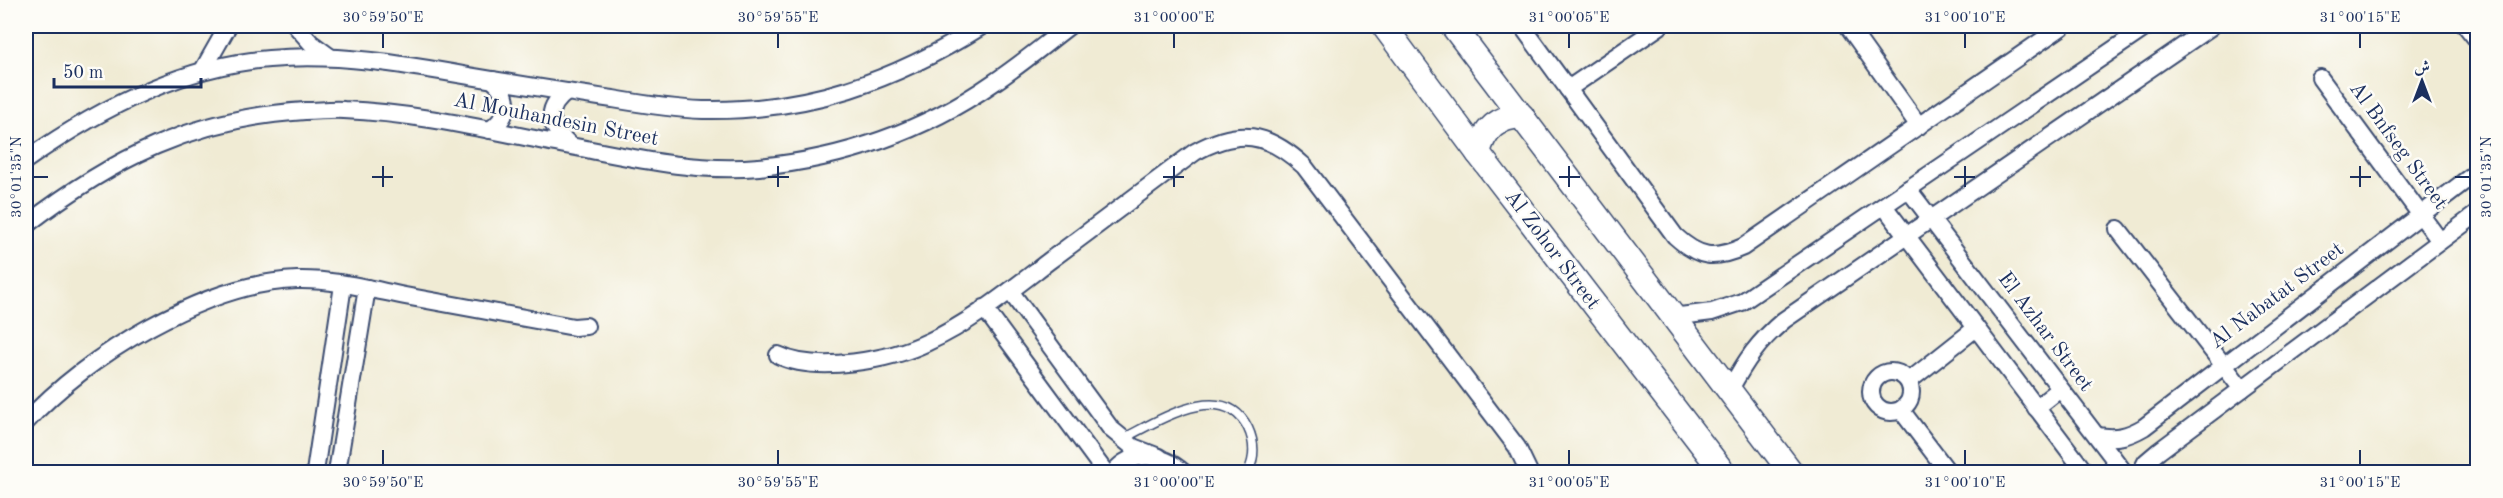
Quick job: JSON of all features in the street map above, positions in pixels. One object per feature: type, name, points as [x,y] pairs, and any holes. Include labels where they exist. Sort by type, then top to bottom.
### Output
[{"type":"main road","name":"Al Zohor Street","points":[[1384,26],[1478,153],[1723,472]]},
{"type":"main road","points":[[1456,28],[1791,472]]},
{"type":"main road","points":[[1478,153],[1485,133],[1492,125],[1511,116],[1522,116]]},
{"type":"street","points":[[203,70],[228,26]]},
{"type":"street","points":[[296,26],[311,43],[330,57]]},
{"type":"street","name":"Al Mouhandesin Street","points":[[26,160],[99,113],[152,90],[203,70],[267,59],[330,57],[396,63],[567,92],[702,110],[763,107],[824,97],[875,82],[938,54],[982,26]]},
{"type":"street","name":"Al Mouhandesin Street","points":[[26,225],[69,192],[119,162],[173,139],[226,121],[271,113],[342,110],[400,114],[694,168],[758,167],[820,158],[896,136],[939,116],[993,83],[1069,26]]},
{"type":"street","points":[[1522,26],[1675,236],[1689,249],[1707,256],[1725,255],[1743,247],[2063,26]]},
{"type":"street","points":[[1568,89],[1660,26]]},
{"type":"street","points":[[1848,26],[1918,126]]},
{"type":"street","points":[[1672,317],[1712,312],[1742,303],[2148,26]]},
{"type":"street","points":[[1729,390],[1762,339],[1784,320],[2212,26]]},
{"type":"street","points":[[2466,26],[2478,41]]},
{"type":"street","name":"Al Bnfseg Street","points":[[2320,78],[2440,241]]},
{"type":"street","points":[[490,130],[500,123],[506,112],[507,100],[502,88],[493,80]]},
{"type":"street","points":[[567,92],[554,107],[551,118],[554,128],[570,146]]},
{"type":"street","points":[[778,354],[785,358],[828,364],[863,362],[896,355],[927,343],[957,327],[1010,291],[1195,152],[1216,141],[1240,136],[1264,140],[1286,150],[1304,166],[1516,447],[1529,472]]},
{"type":"street","name":"Al Nabatat Street","points":[[2097,436],[2113,439],[2130,435],[2478,171]]},
{"type":"street","name":"El Azhar Street","points":[[1908,189],[2124,472]]},
{"type":"street","points":[[1884,206],[2085,472]]},
{"type":"street","points":[[2141,472],[2146,462],[2478,213]]},
{"type":"street","points":[[2118,229],[2242,389]]},
{"type":"street","points":[[26,422],[73,378],[115,348],[161,322],[209,300],[259,284],[299,280],[343,285],[574,327],[586,326]]},
{"type":"street","points":[[315,472],[343,285]]},
{"type":"street","points":[[337,472],[366,288]]},
{"type":"street","points":[[1010,291],[1111,429],[1133,447],[1172,463],[1183,472]]},
{"type":"street","points":[[984,308],[1106,472]]},
{"type":"street","points":[[1909,381],[1976,328]]},
{"type":"street","points":[[1890,372],[1901,374],[1909,381],[1912,392],[1909,403],[1901,410],[1891,413],[1881,410],[1874,403],[1871,392],[1873,383],[1880,375],[1890,372]]},
{"type":"street","points":[[2036,408],[2060,389]]},
{"type":"street","points":[[1901,410],[1948,472]]},
{"type":"street","points":[[1114,472],[1131,459],[1145,456],[1159,457]]},
{"type":"lane","points":[[1121,439],[1195,405],[1215,404],[1233,411],[1247,425],[1253,444],[1252,463],[1248,472]]}]
